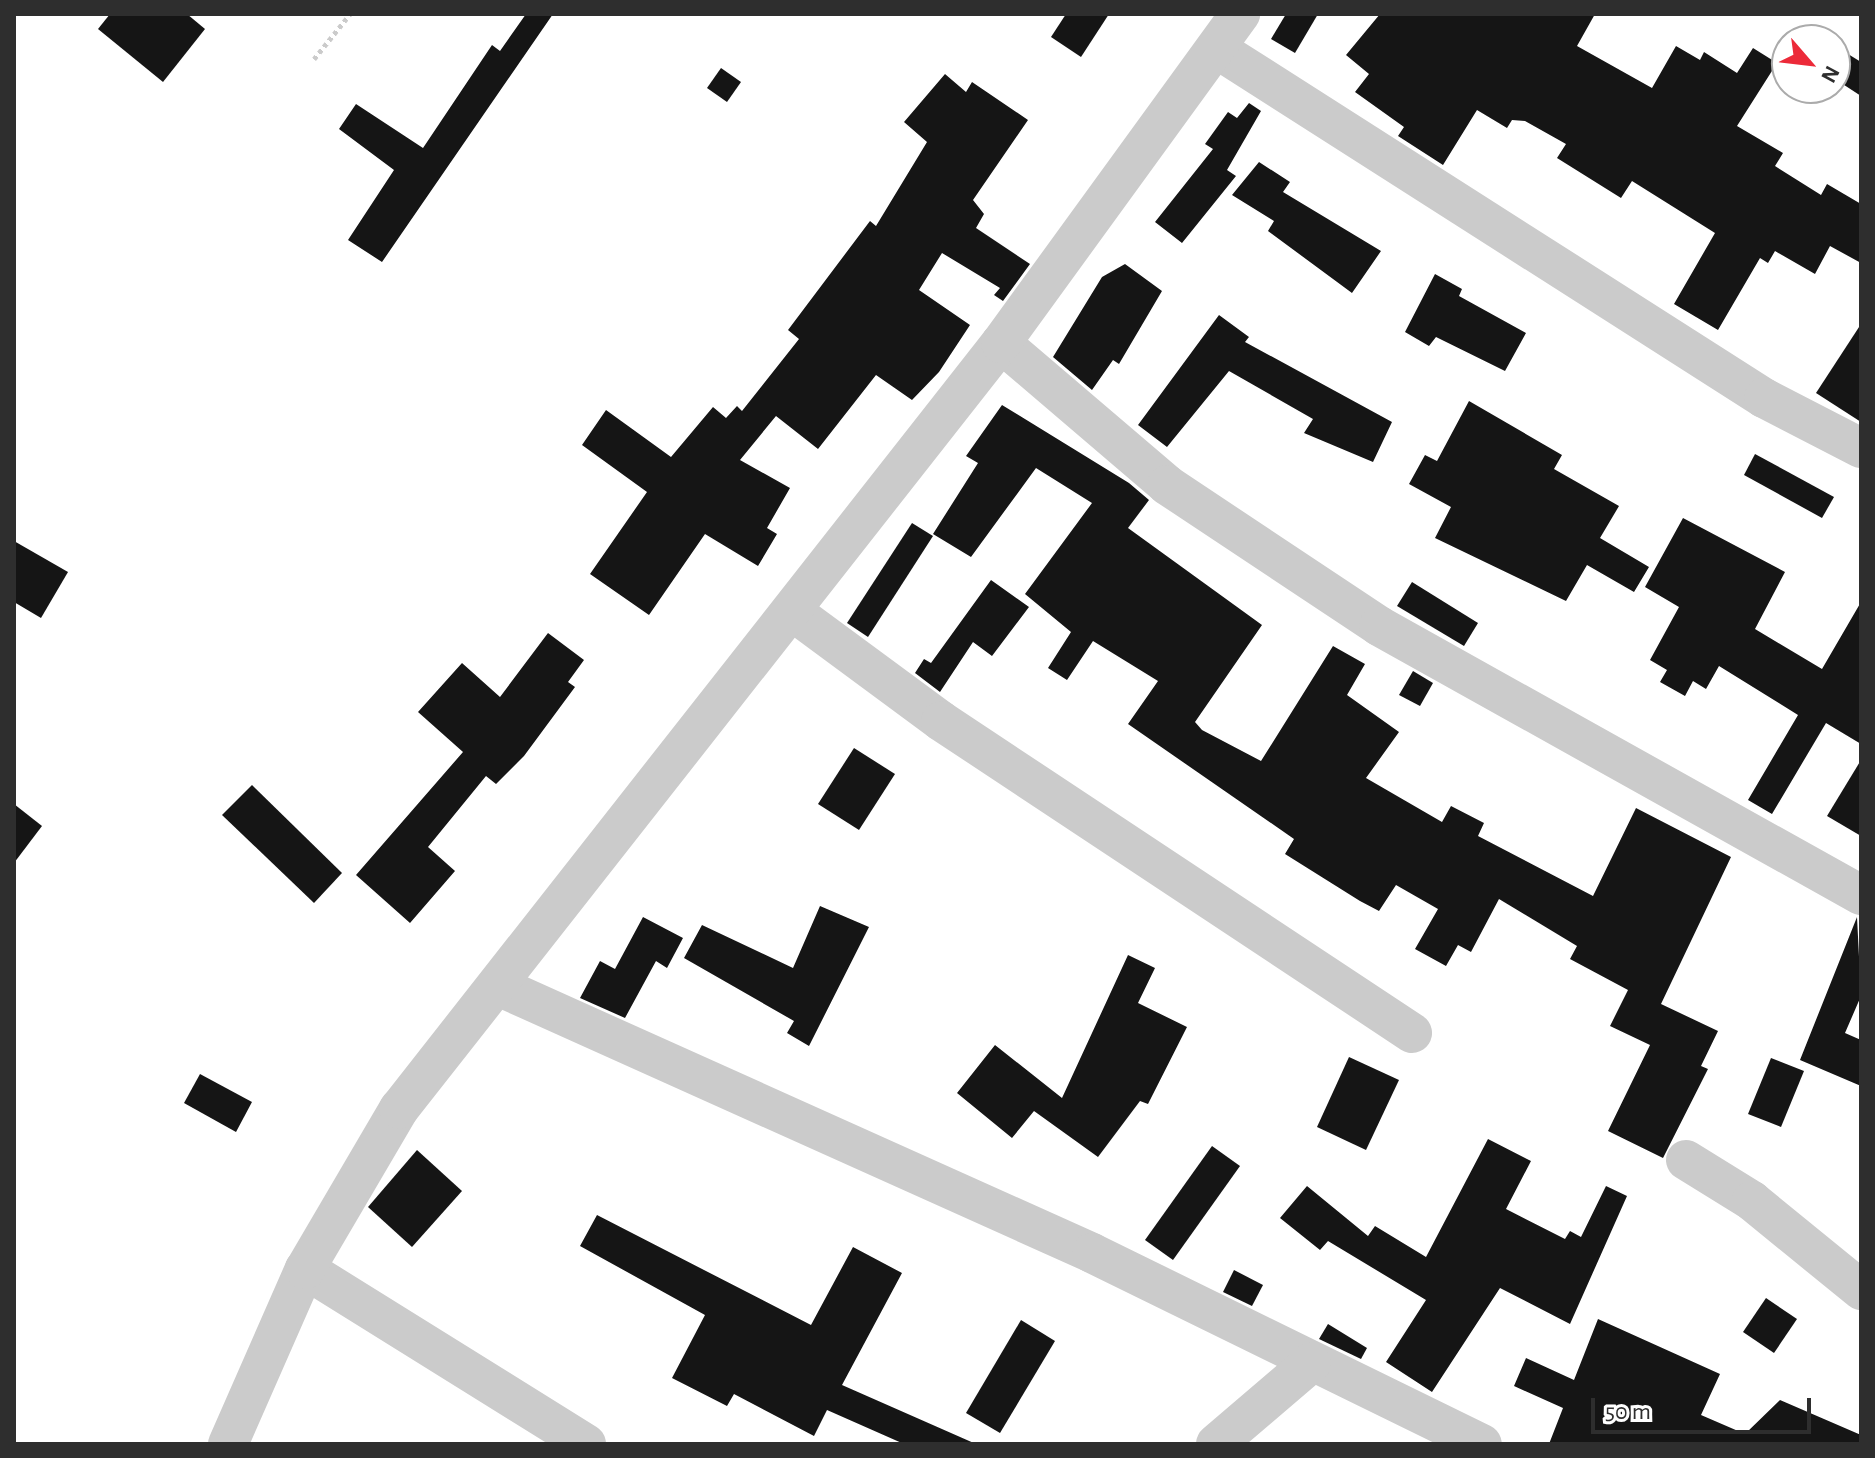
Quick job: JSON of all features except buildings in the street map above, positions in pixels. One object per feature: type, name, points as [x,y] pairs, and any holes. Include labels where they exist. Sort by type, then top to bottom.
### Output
[{"type":"street","points":[[228,1444],[305,1269],[399,1109],[1001,343],[1240,14]]},
{"type":"street","points":[[1217,49],[1764,398],[1861,448]]},
{"type":"street","points":[[1001,343],[1167,485],[1379,626],[1861,895]]},
{"type":"street","points":[[792,611],[941,721],[1412,1033]]},
{"type":"street","points":[[498,986],[1092,1253],[1311,1363],[1482,1444]]},
{"type":"street","points":[[1686,1160],[1752,1201],[1861,1290]]},
{"type":"street","points":[[305,1269],[586,1444]]},
{"type":"street","points":[[1216,1444],[1311,1363]]},
{"type":"path","points":[[314,59],[350,14]]}]
